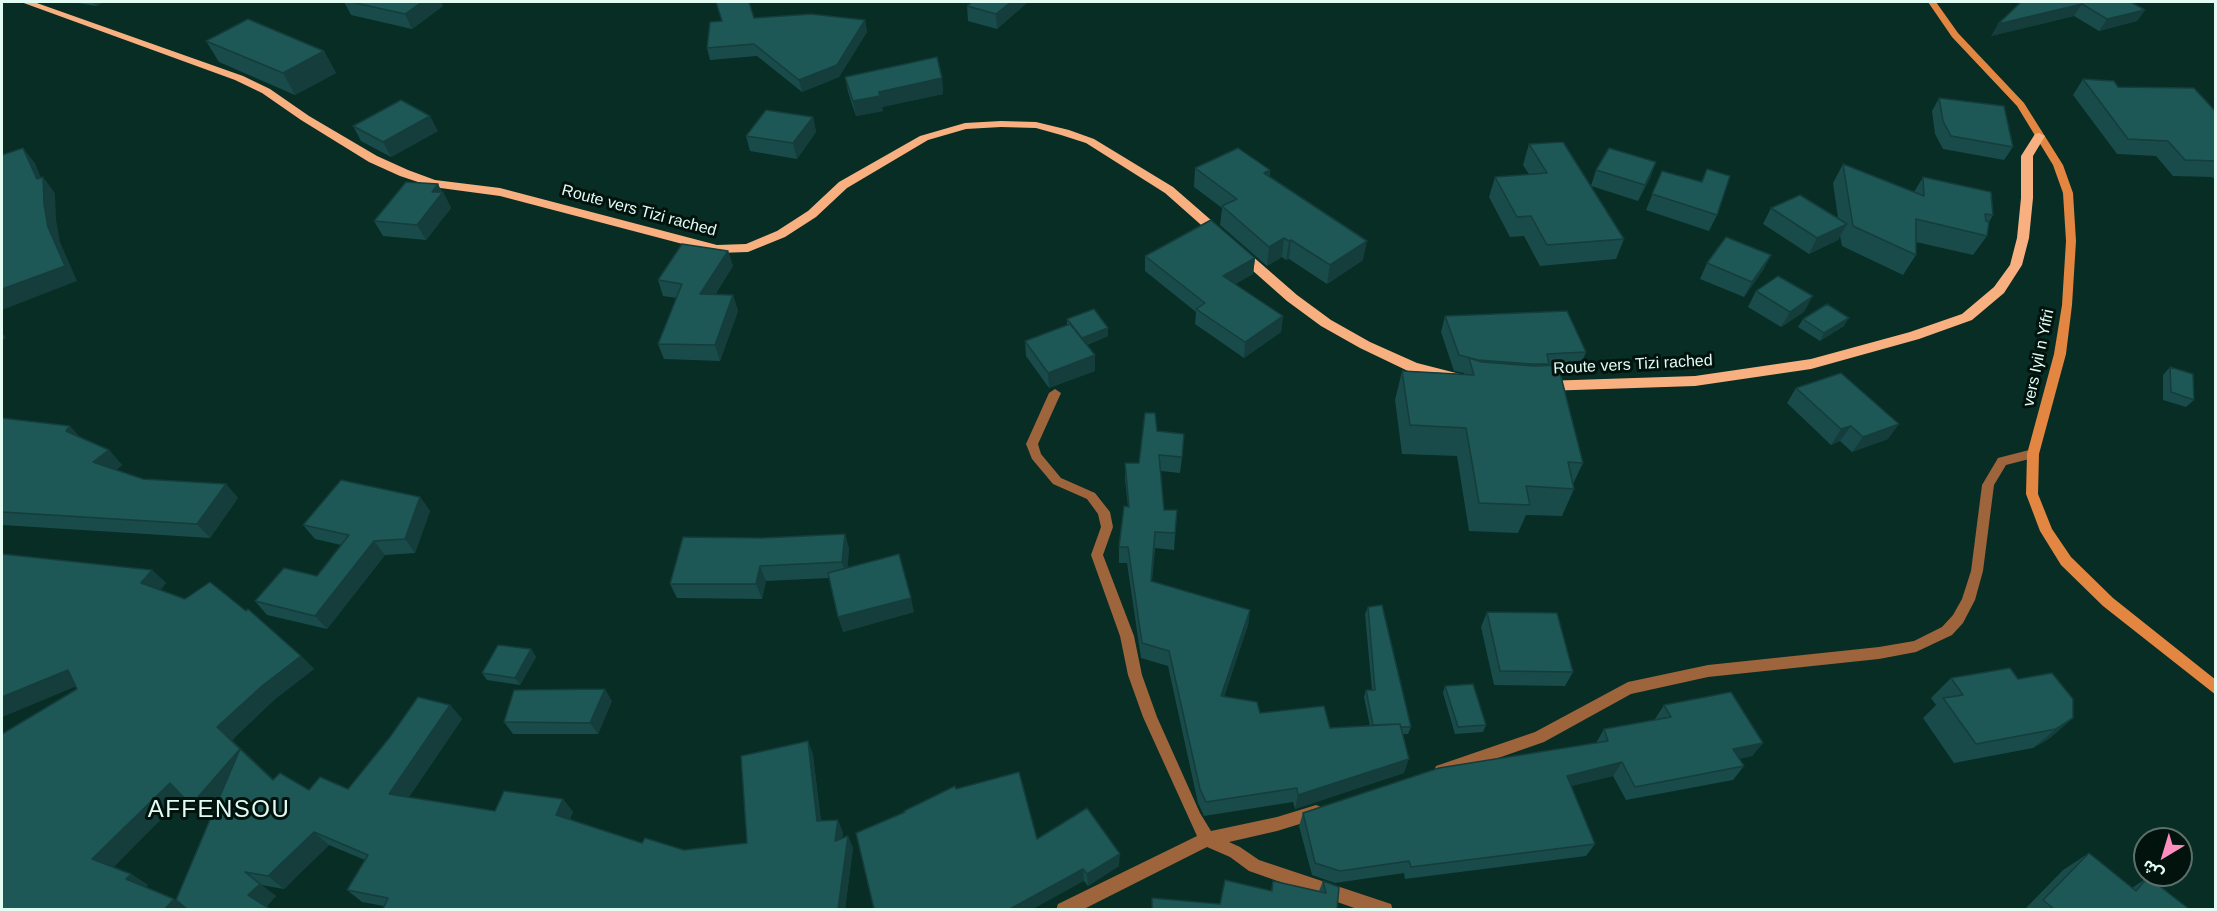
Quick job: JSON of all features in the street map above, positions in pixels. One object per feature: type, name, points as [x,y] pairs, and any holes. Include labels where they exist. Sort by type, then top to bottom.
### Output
[{"type":"main road","name":"Route vers Tizi rached","points":[[26,2],[239,78],[266,91],[305,118],[373,159],[404,173],[433,183],[500,192],[717,249],[748,248],[781,234],[812,214],[843,185],[924,138],[965,126],[1001,124],[1036,125],[1065,132],[1090,141],[1169,190],[1292,298],[1326,323],[1365,345],[1413,367],[1463,380]]},
{"type":"main road","name":"vers Iγil n Yifri","points":[[1932,2],[1955,35],[2020,105],[2058,165],[2068,193],[2071,241],[2067,305],[2060,354],[2033,454],[2032,494],[2046,531],[2066,561],[2108,602],[2216,689]]},
{"type":"main road","name":"Route vers Tizi rached","points":[[1526,387],[1695,381],[1811,364],[1914,336],[1967,317],[1999,290],[2016,265],[2023,238],[2027,198],[2027,156],[2039,136]]},
{"type":"street","points":[[1055,393],[1032,444],[1036,456],[1057,481],[1091,496],[1104,512],[1107,527],[1097,555],[1126,636],[1135,675],[1155,728],[1195,818],[1207,839],[1235,852],[1254,866],[1385,909]]},
{"type":"street","points":[[1428,775],[1539,737],[1628,687],[1708,671],[1889,651],[1916,646],[1947,631],[1958,619],[1968,600],[1977,571],[1988,485],[2002,461],[2033,454]]},
{"type":"street","points":[[1064,909],[1207,839],[1277,824],[1330,807]]},
{"type":"building","points":[[351,2],[422,2],[405,14]]},
{"type":"building","points":[[716,2],[749,2],[754,18],[811,14],[865,20],[837,65],[799,80],[754,44],[707,48],[710,22],[722,21]]},
{"type":"building","points":[[972,2],[1011,2],[996,14],[967,6]]},
{"type":"building","points":[[2021,2],[2131,2],[2145,10],[2107,19],[2082,4],[1998,24]]},
{"type":"building","points":[[248,19],[324,51],[283,73],[206,41]]},
{"type":"building","points":[[937,57],[942,78],[879,92],[880,96],[853,101],[845,77]]},
{"type":"building","points":[[2083,79],[2114,81],[2118,87],[2194,88],[2216,112],[2216,161],[2185,160],[2168,141],[2128,139]]},
{"type":"building","points":[[1939,98],[2004,106],[2013,147],[1951,136],[1943,121]]},
{"type":"building","points":[[401,100],[430,116],[383,142],[353,126]]},
{"type":"building","points":[[766,110],[813,117],[793,143],[746,136]]},
{"type":"building","points":[[1563,142],[1624,239],[1547,245],[1531,216],[1517,217],[1495,177],[1547,173],[1529,144]]},
{"type":"building","points":[[23,148],[37,179],[43,177],[48,227],[65,266],[2,289],[2,155]]},
{"type":"building","points":[[1238,148],[1270,170],[1264,173],[1367,241],[1330,265],[1291,240],[1284,238],[1269,247],[1222,206],[1237,199],[1195,168]]},
{"type":"building","points":[[1609,148],[1656,162],[1645,185],[1596,170]]},
{"type":"building","points":[[1843,164],[1924,196],[1923,177],[1991,192],[1993,215],[1985,214],[1986,221],[1989,222],[1987,236],[1916,219],[1916,255],[1853,226]]},
{"type":"building","points":[[1707,169],[1730,176],[1717,215],[1652,194],[1662,171],[1702,182]]},
{"type":"building","points":[[406,182],[438,184],[432,192],[443,192],[417,225],[374,221]]},
{"type":"building","points":[[1800,195],[1847,224],[1817,238],[1771,208]]},
{"type":"building","points":[[1211,220],[1255,258],[1223,276],[1283,316],[1245,342],[1196,309],[1205,303],[1145,256]]},
{"type":"building","points":[[1726,237],[1771,255],[1752,282],[1707,263]]},
{"type":"building","points":[[682,244],[728,251],[700,294],[733,295],[715,345],[658,344],[682,284],[658,280]]},
{"type":"building","points":[[1778,276],[1813,296],[1790,312],[1756,291]]},
{"type":"building","points":[[1827,304],[1849,318],[1824,333],[1803,319]]},
{"type":"building","points":[[1094,309],[1108,328],[1082,338],[1067,319]]},
{"type":"building","points":[[1567,311],[1586,352],[1547,354],[1549,364],[1478,360],[1459,355],[1445,316]]},
{"type":"building","points":[[1070,324],[1095,355],[1048,373],[1025,341]]},
{"type":"building","points":[[1469,358],[1482,362],[1535,366],[1558,365],[1583,463],[1568,462],[1574,489],[1526,486],[1530,505],[1479,503],[1466,428],[1410,425],[1402,371],[1474,375]]},
{"type":"building","points":[[2170,367],[2193,374],[2194,400],[2171,392]]},
{"type":"building","points":[[1841,373],[1899,424],[1863,437],[1851,426],[1841,429],[1796,388]]},
{"type":"building","points":[[1145,413],[1155,413],[1157,431],[1184,434],[1182,457],[1159,455],[1164,510],[1177,510],[1175,533],[1155,532],[1151,581],[1250,610],[1221,696],[1257,702],[1260,713],[1324,706],[1330,728],[1400,724],[1409,759],[1298,795],[1297,788],[1206,802],[1200,789],[1169,651],[1142,643],[1128,547],[1119,547],[1124,506],[1129,507],[1125,463],[1139,463]]},
{"type":"building","points":[[2,418],[70,426],[66,431],[109,450],[93,462],[143,479],[226,484],[197,524],[2,512]]},
{"type":"building","points":[[341,480],[420,497],[405,539],[374,541],[315,616],[255,601],[284,568],[317,576],[349,535],[303,525]]},
{"type":"building","points":[[845,534],[842,562],[760,566],[756,584],[670,584],[683,537],[762,538]]},
{"type":"building","points":[[2,554],[152,570],[141,583],[185,599],[210,582],[246,611],[248,609],[301,656],[262,686],[217,727],[240,749],[191,805],[170,783],[92,859],[131,874],[126,879],[174,899],[165,909],[2,909],[2,734],[77,689],[68,670],[2,697]]},
{"type":"building","points":[[899,554],[911,598],[838,617],[828,573]]},
{"type":"building","points":[[1382,605],[1411,727],[1401,727],[1400,724],[1373,725],[1366,690],[1375,690],[1368,607]]},
{"type":"building","points":[[1487,612],[1557,613],[1573,672],[1500,671]]},
{"type":"building","points":[[498,645],[531,649],[515,678],[482,673]]},
{"type":"building","points":[[2010,668],[2018,679],[2052,673],[2073,699],[2073,718],[2056,729],[1976,744],[1943,698],[1963,695],[1951,678]]},
{"type":"building","points":[[1473,684],[1486,725],[1458,727],[1445,686]]},
{"type":"building","points":[[605,689],[590,723],[504,722],[514,690]]},
{"type":"building","points":[[1731,692],[1763,743],[1733,749],[1744,766],[1635,787],[1622,762],[1567,776],[1595,844],[1411,867],[1409,861],[1340,871],[1315,863],[1303,813],[1439,768],[1608,741],[1604,729],[1671,717],[1664,705]]},
{"type":"building","points":[[418,697],[450,705],[389,794],[495,811],[504,791],[563,799],[556,815],[642,843],[645,838],[684,850],[747,843],[741,756],[808,741],[817,821],[838,820],[835,841],[848,836],[838,909],[383,909],[388,898],[347,890],[368,855],[314,832],[268,876],[245,872],[260,884],[248,895],[270,909],[187,909],[176,900],[240,749],[273,780],[280,773],[309,790],[320,777],[348,789],[390,737]]},
{"type":"building","points":[[1019,772],[1037,839],[1087,808],[1120,854],[1087,874],[1083,869],[1010,909],[874,909],[856,833],[905,812],[955,786],[956,789]]},
{"type":"building","points":[[2089,853],[2136,891],[2139,887],[2161,887],[2189,909],[2054,909],[2043,900]]},
{"type":"building","points":[[1225,880],[1272,891],[1273,881],[1326,893],[1323,881],[1339,887],[1337,909],[1152,909],[1152,898],[1220,904]]},
{"type":"district","name":"AFFENSOU","points":[[219,810]]}]
